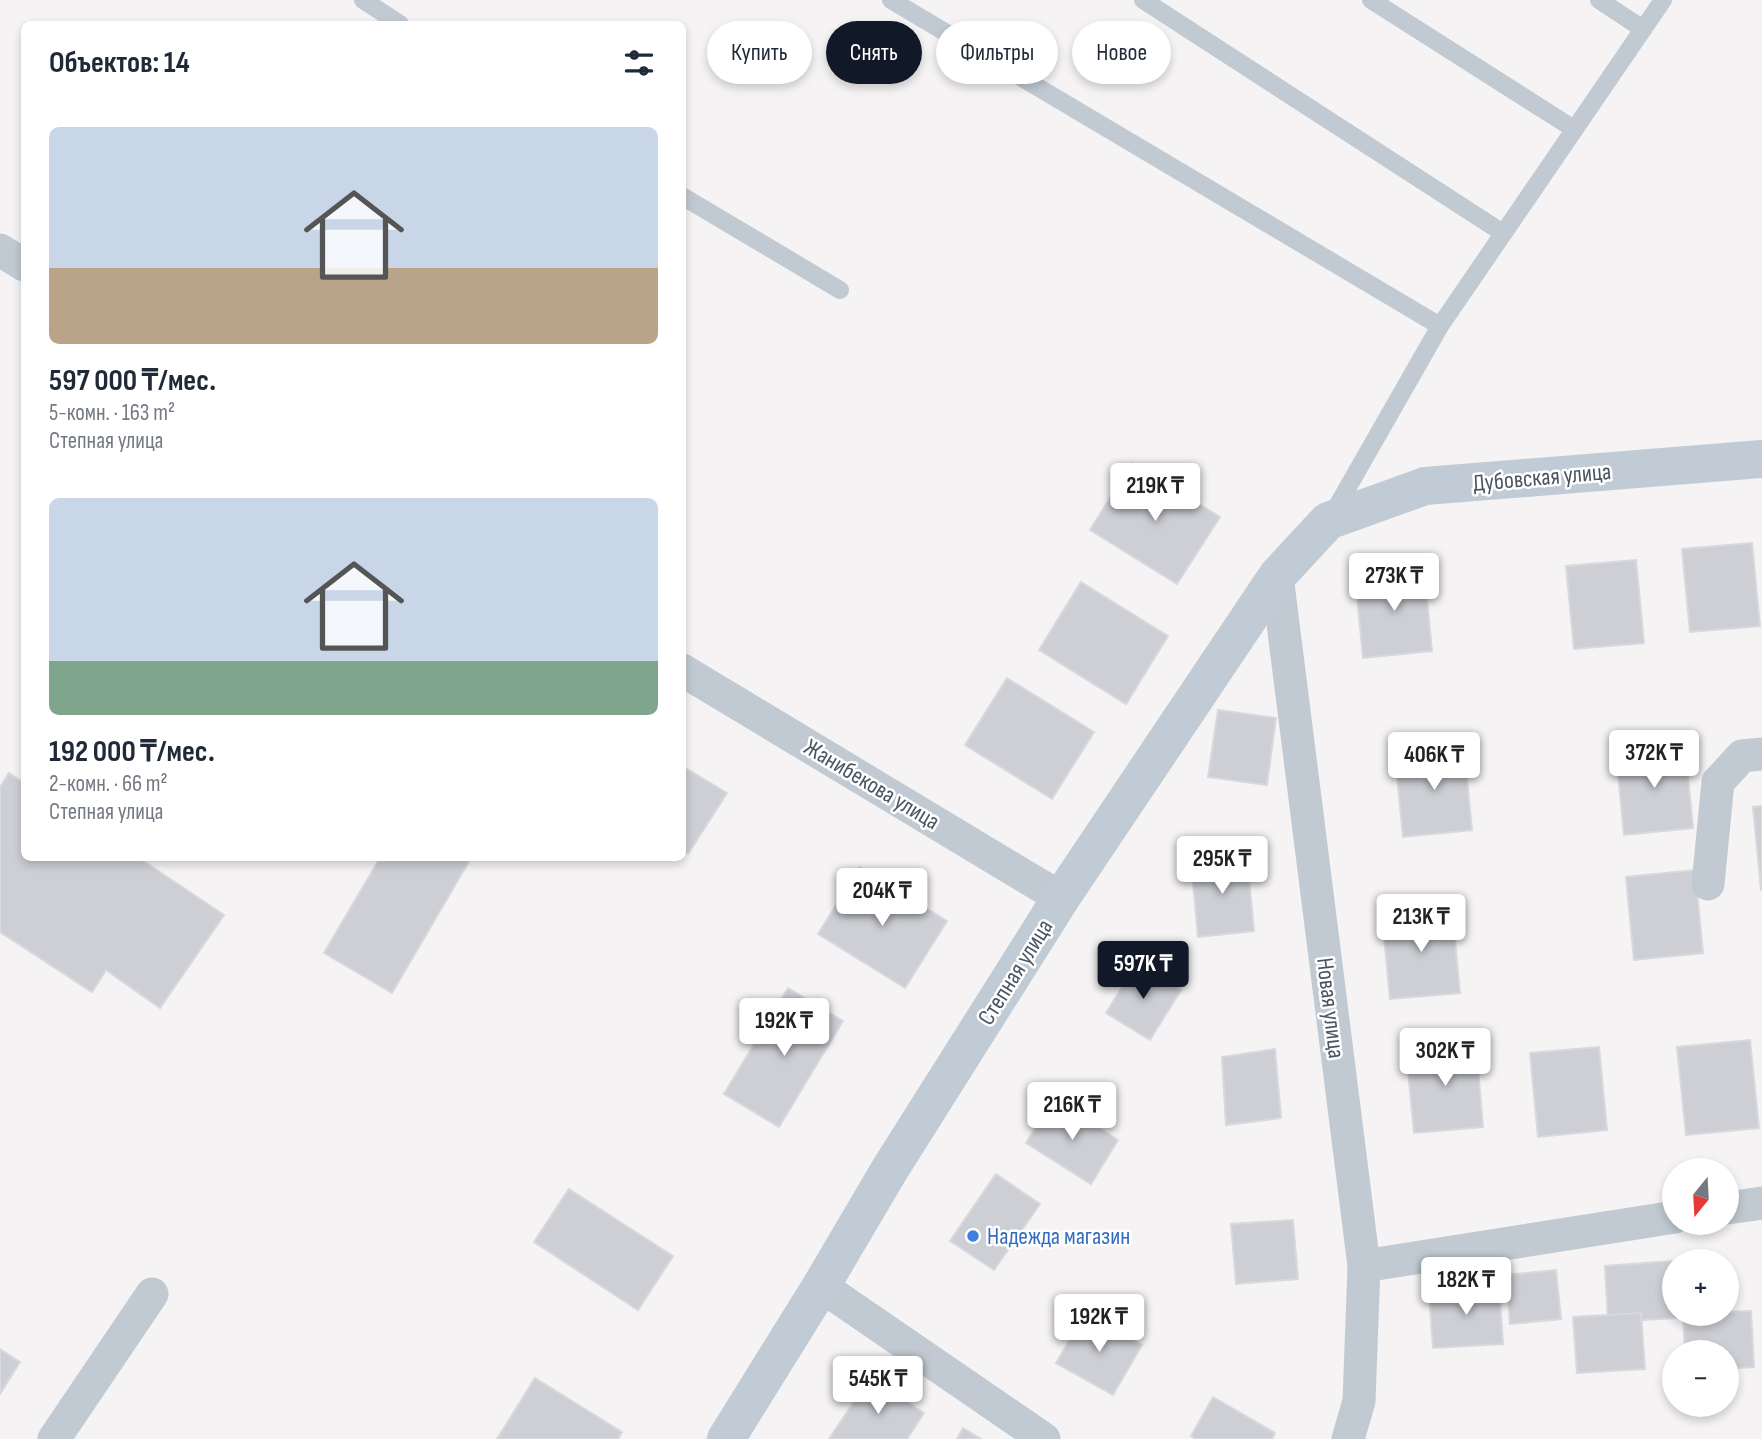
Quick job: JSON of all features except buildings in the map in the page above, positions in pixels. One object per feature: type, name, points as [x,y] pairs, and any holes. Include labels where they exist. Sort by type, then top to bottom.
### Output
[{"type":"main road","name":"Дубовская улица","points":[[1328,522],[1425,486],[1762,459]]},
{"type":"main road","name":"Степная улица","points":[[726,1439],[890,1169],[1062,898],[1277,576],[1328,522]]},
{"type":"street","points":[[0,250],[21,263]]},
{"type":"street","name":"Новая улица","points":[[1277,576],[1364,1266],[1359,1401],[1348,1439]]},
{"type":"street","name":"Жанибекова улица","points":[[686,672],[1062,898]]},
{"type":"street","points":[[1708,884],[1718,782],[1742,756],[1762,754]]},
{"type":"street","points":[[1740,1206],[1762,1203]]},
{"type":"street","points":[[1364,1266],[1662,1219]]},
{"type":"street","points":[[821,1286],[1044,1439]]},
{"type":"street","points":[[54,1439],[152,1294]]},
{"type":"lane","points":[[363,0],[395,21]]},
{"type":"lane","points":[[891,0],[1440,326]]},
{"type":"lane","points":[[1143,0],[1503,233]]},
{"type":"lane","points":[[1371,0],[1574,130]]},
{"type":"lane","points":[[1599,0],[1643,29]]},
{"type":"lane","points":[[1328,522],[1440,326],[1663,0]]},
{"type":"lane","points":[[686,198],[840,290]]},
{"type":"place","name":"Надежда магазин","points":[[973,1236]]}]
